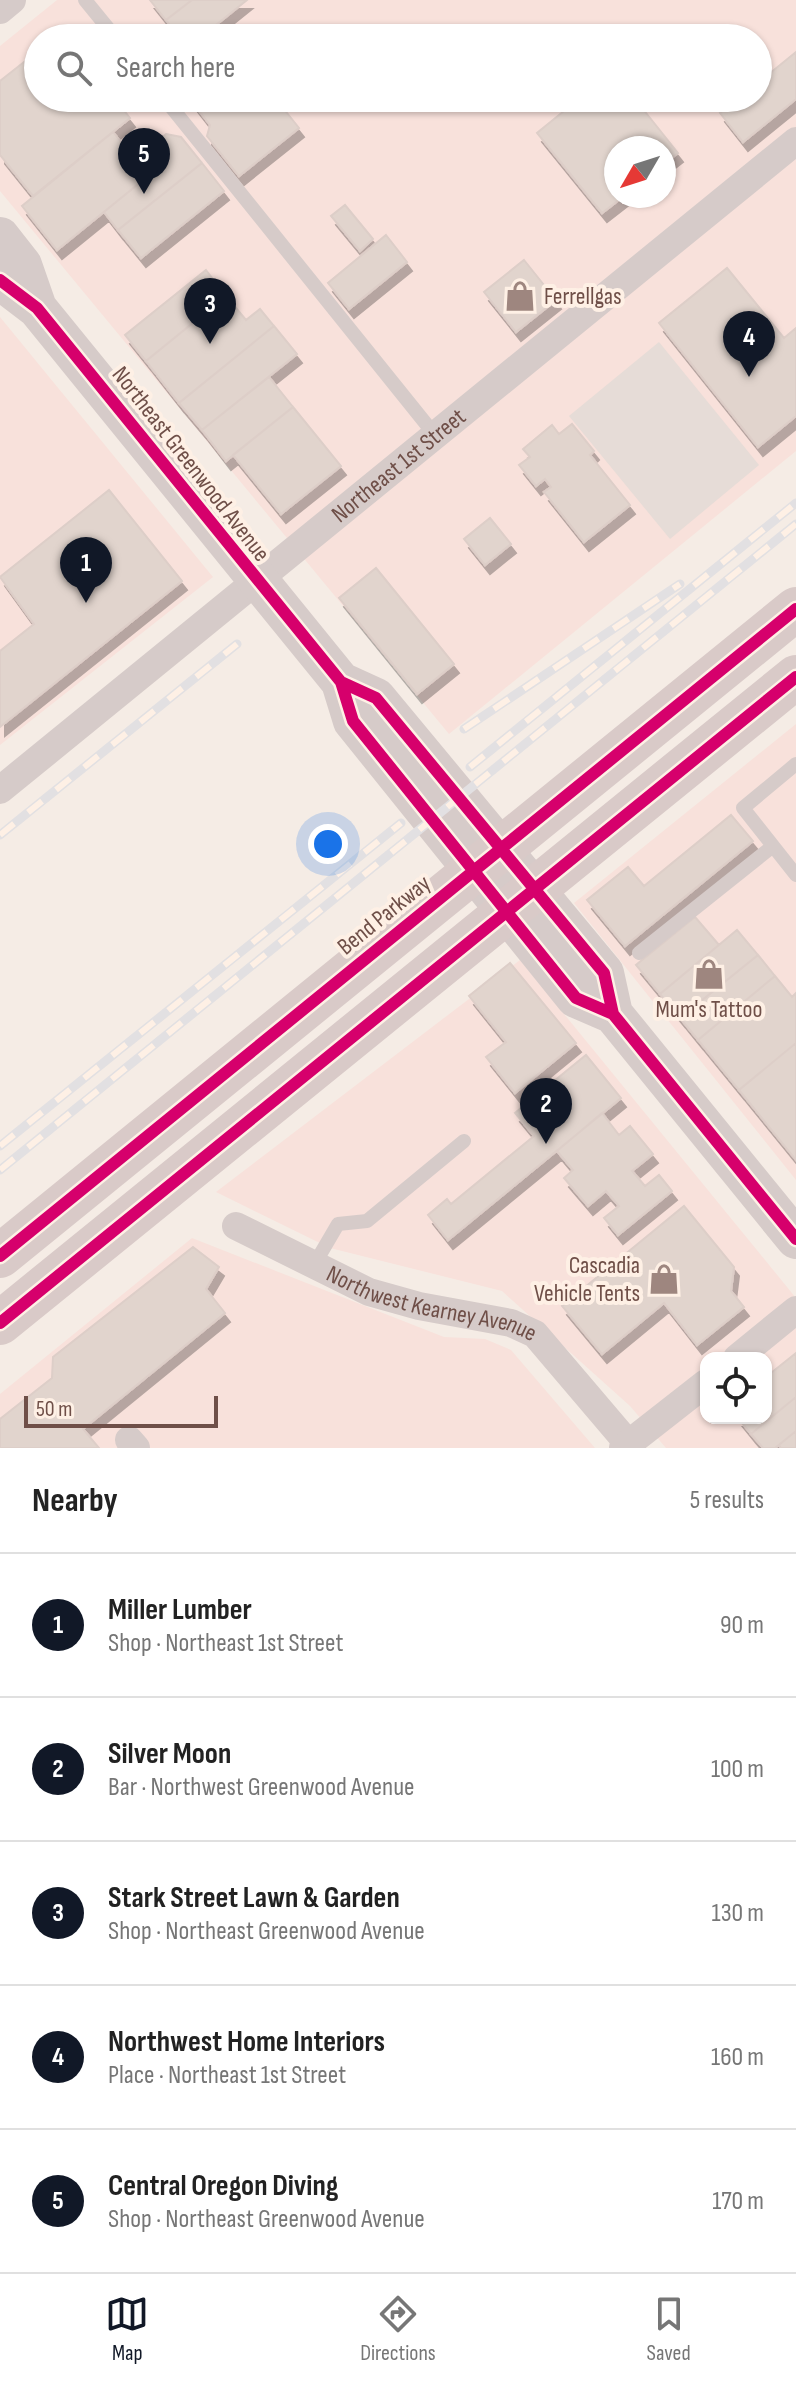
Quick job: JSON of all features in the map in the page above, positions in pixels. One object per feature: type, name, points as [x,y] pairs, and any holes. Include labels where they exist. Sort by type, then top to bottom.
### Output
[{"type":"highway","name":"Bend Parkway","points":[[0,1256],[796,609]]},
{"type":"highway","points":[[0,1323],[796,677]]},
{"type":"main road","name":"Northeast Greenwood Avenue","points":[[0,237],[22,265],[37,308]]},
{"type":"main road","name":"Northeast Greenwood Avenue","points":[[0,280],[37,308],[341,682],[376,698],[471,840],[604,973],[613,1014],[796,1239]]},
{"type":"street","points":[[0,10],[12,0]]},
{"type":"street","name":"Northeast 1st Street","points":[[0,790],[796,141]]},
{"type":"street","name":"Northwest Kearney Avenue","points":[[236,1226],[369,1292],[419,1306],[511,1323],[535,1334],[628,1447]]},
{"type":"street","points":[[744,1352],[796,1310]]},
{"type":"street","points":[[628,1447],[700,1388]]},
{"type":"lane","points":[[85,0],[105,24]]},
{"type":"lane","points":[[175,112],[435,435]]},
{"type":"lane","points":[[796,764],[743,808],[796,875]]},
{"type":"lane","points":[[639,953],[773,846]]},
{"type":"lane","points":[[314,1265],[338,1224],[367,1221],[464,1141]]},
{"type":"shaded area","points":[[57,0],[796,0],[796,451],[449,734],[0,191],[0,46],[24,27],[24,112],[772,112],[772,24],[27,24]]},
{"type":"shaded area","points":[[0,317],[213,577],[0,745]]},
{"type":"shaded area","points":[[659,342],[759,465],[670,539],[569,416]]},
{"type":"shaded area","points":[[796,724],[796,1180],[574,903]]},
{"type":"shaded area","points":[[520,960],[796,1298],[796,1448],[666,1448],[630,1406],[502,1291],[330,1248],[216,1192]]},
{"type":"shaded area","points":[[192,1238],[444,1337],[485,1339],[511,1350],[595,1448],[0,1448],[0,1394]]},
{"type":"building","points":[[150,0],[192,0],[166,20]]},
{"type":"building","points":[[192,0],[247,0],[217,24],[169,24],[166,20]]},
{"type":"building","points":[[796,52],[796,99],[743,142],[720,113],[772,112],[772,72]]},
{"type":"building","points":[[24,62],[24,112],[125,112],[130,118],[33,196],[0,155],[0,81]]},
{"type":"building","points":[[200,112],[286,112],[299,128],[239,176],[207,136],[210,125]]},
{"type":"building","points":[[563,112],[645,112],[664,136],[604,136],[604,208],[608,208],[602,213],[537,133]]},
{"type":"building","points":[[113,132],[148,176],[57,250],[22,206]]},
{"type":"building","points":[[166,134],[181,137],[202,163],[118,230],[104,212],[148,176],[135,159]]},
{"type":"building","points":[[202,163],[224,191],[141,258],[118,230]]},
{"type":"building","points":[[345,205],[373,239],[360,251],[331,216]]},
{"type":"building","points":[[386,235],[407,262],[349,309],[328,283]]},
{"type":"building","name":"Ferrellgas","points":[[524,260],[556,300],[516,332],[484,292]]},
{"type":"building","points":[[727,268],[784,338],[796,328],[796,416],[758,447],[659,323]]},
{"type":"building","points":[[206,270],[226,296],[146,361],[125,335]]},
{"type":"building","points":[[226,296],[246,320],[260,309],[274,326],[179,403],[146,361]]},
{"type":"building","points":[[274,326],[297,354],[202,430],[179,403]]},
{"type":"building","points":[[269,377],[293,407],[226,461],[202,430]]},
{"type":"building","points":[[293,407],[341,466],[281,514],[233,455]]},
{"type":"building","points":[[572,424],[594,451],[590,455],[630,505],[584,542],[544,492],[551,487],[545,479],[536,486],[519,465],[530,457],[523,449],[552,425],[559,434]]},
{"type":"building","points":[[109,490],[182,581],[0,727],[0,651],[34,624],[0,577]]},
{"type":"building","points":[[490,518],[511,544],[485,565],[464,539]]},
{"type":"building","points":[[376,568],[454,664],[417,694],[339,598]]},
{"type":"building","points":[[731,815],[753,841],[625,946],[587,900],[628,867],[644,886]]},
{"type":"building","points":[[695,917],[719,945],[660,994],[636,965]]},
{"type":"building","name":"Mum's Tattoo","points":[[737,930],[758,955],[680,1018],[660,994]]},
{"type":"building","points":[[758,955],[775,976],[698,1040],[680,1018]]},
{"type":"building","points":[[510,963],[576,1043],[515,1093],[486,1057],[506,1042],[469,996]]},
{"type":"building","points":[[775,976],[792,997],[796,993],[796,1043],[739,1090],[698,1040]]},
{"type":"building","points":[[796,1043],[796,1160],[739,1090]]},
{"type":"building","points":[[586,1055],[621,1098],[448,1240],[428,1215],[447,1199],[451,1204],[534,1136],[515,1113]]},
{"type":"building","points":[[602,1113],[619,1135],[630,1126],[653,1154],[632,1171],[645,1186],[659,1175],[672,1191],[618,1235],[604,1218],[619,1206],[606,1191],[588,1206],[564,1178],[573,1170],[557,1151]]},
{"type":"building","name":"Cascadia Vehicle Tents","points":[[684,1206],[734,1267],[731,1291],[744,1307],[697,1345],[664,1303],[602,1354],[562,1306]]},
{"type":"building","points":[[193,1247],[219,1267],[206,1289],[225,1313],[83,1429],[99,1448],[0,1448],[0,1419],[52,1378],[53,1357]]},
{"type":"building","points":[[796,1353],[796,1397],[772,1417],[772,1372]]},
{"type":"building","points":[[796,1397],[796,1431],[775,1448],[763,1448],[751,1434],[763,1424],[772,1424],[772,1417]]},
{"type":"building","points":[[743,1424],[763,1424],[751,1434]]},
{"type":"building","points":[[796,1431],[796,1448],[781,1448],[779,1445]]},
{"type":"railway","points":[[470,767],[796,503]]},
{"type":"railway","points":[[0,1170],[796,524]]},
{"type":"railway","points":[[464,729],[680,584]]},
{"type":"railway","points":[[0,835],[237,644]]},
{"type":"railway","points":[[0,1146],[401,823]]},
{"type":"cycle path","points":[[0,280],[37,308],[341,682],[353,721],[576,998],[613,1014]]},
{"type":"cycle path","points":[[0,1256],[796,609]]},
{"type":"cycle path","points":[[0,1323],[796,677]]},
{"type":"cycle path","points":[[341,682],[376,698],[604,973],[613,1014],[796,1239]]},
{"type":"place","name":"Central Oregon Diving","points":[[144,194]]},
{"type":"place","name":"Ferrellgas","points":[[520,296]]},
{"type":"place","name":"Stark Street Lawn & Garden","points":[[210,344]]},
{"type":"place","name":"Northwest Home Interiors","points":[[749,377]]},
{"type":"place","name":"Miller Lumber","points":[[86,603]]},
{"type":"place","name":"Mum's Tattoo","points":[[709,974]]},
{"type":"place","name":"Silver Moon","points":[[546,1144]]},
{"type":"place","name":"Cascadia Vehicle Tents","points":[[664,1279]]}]
